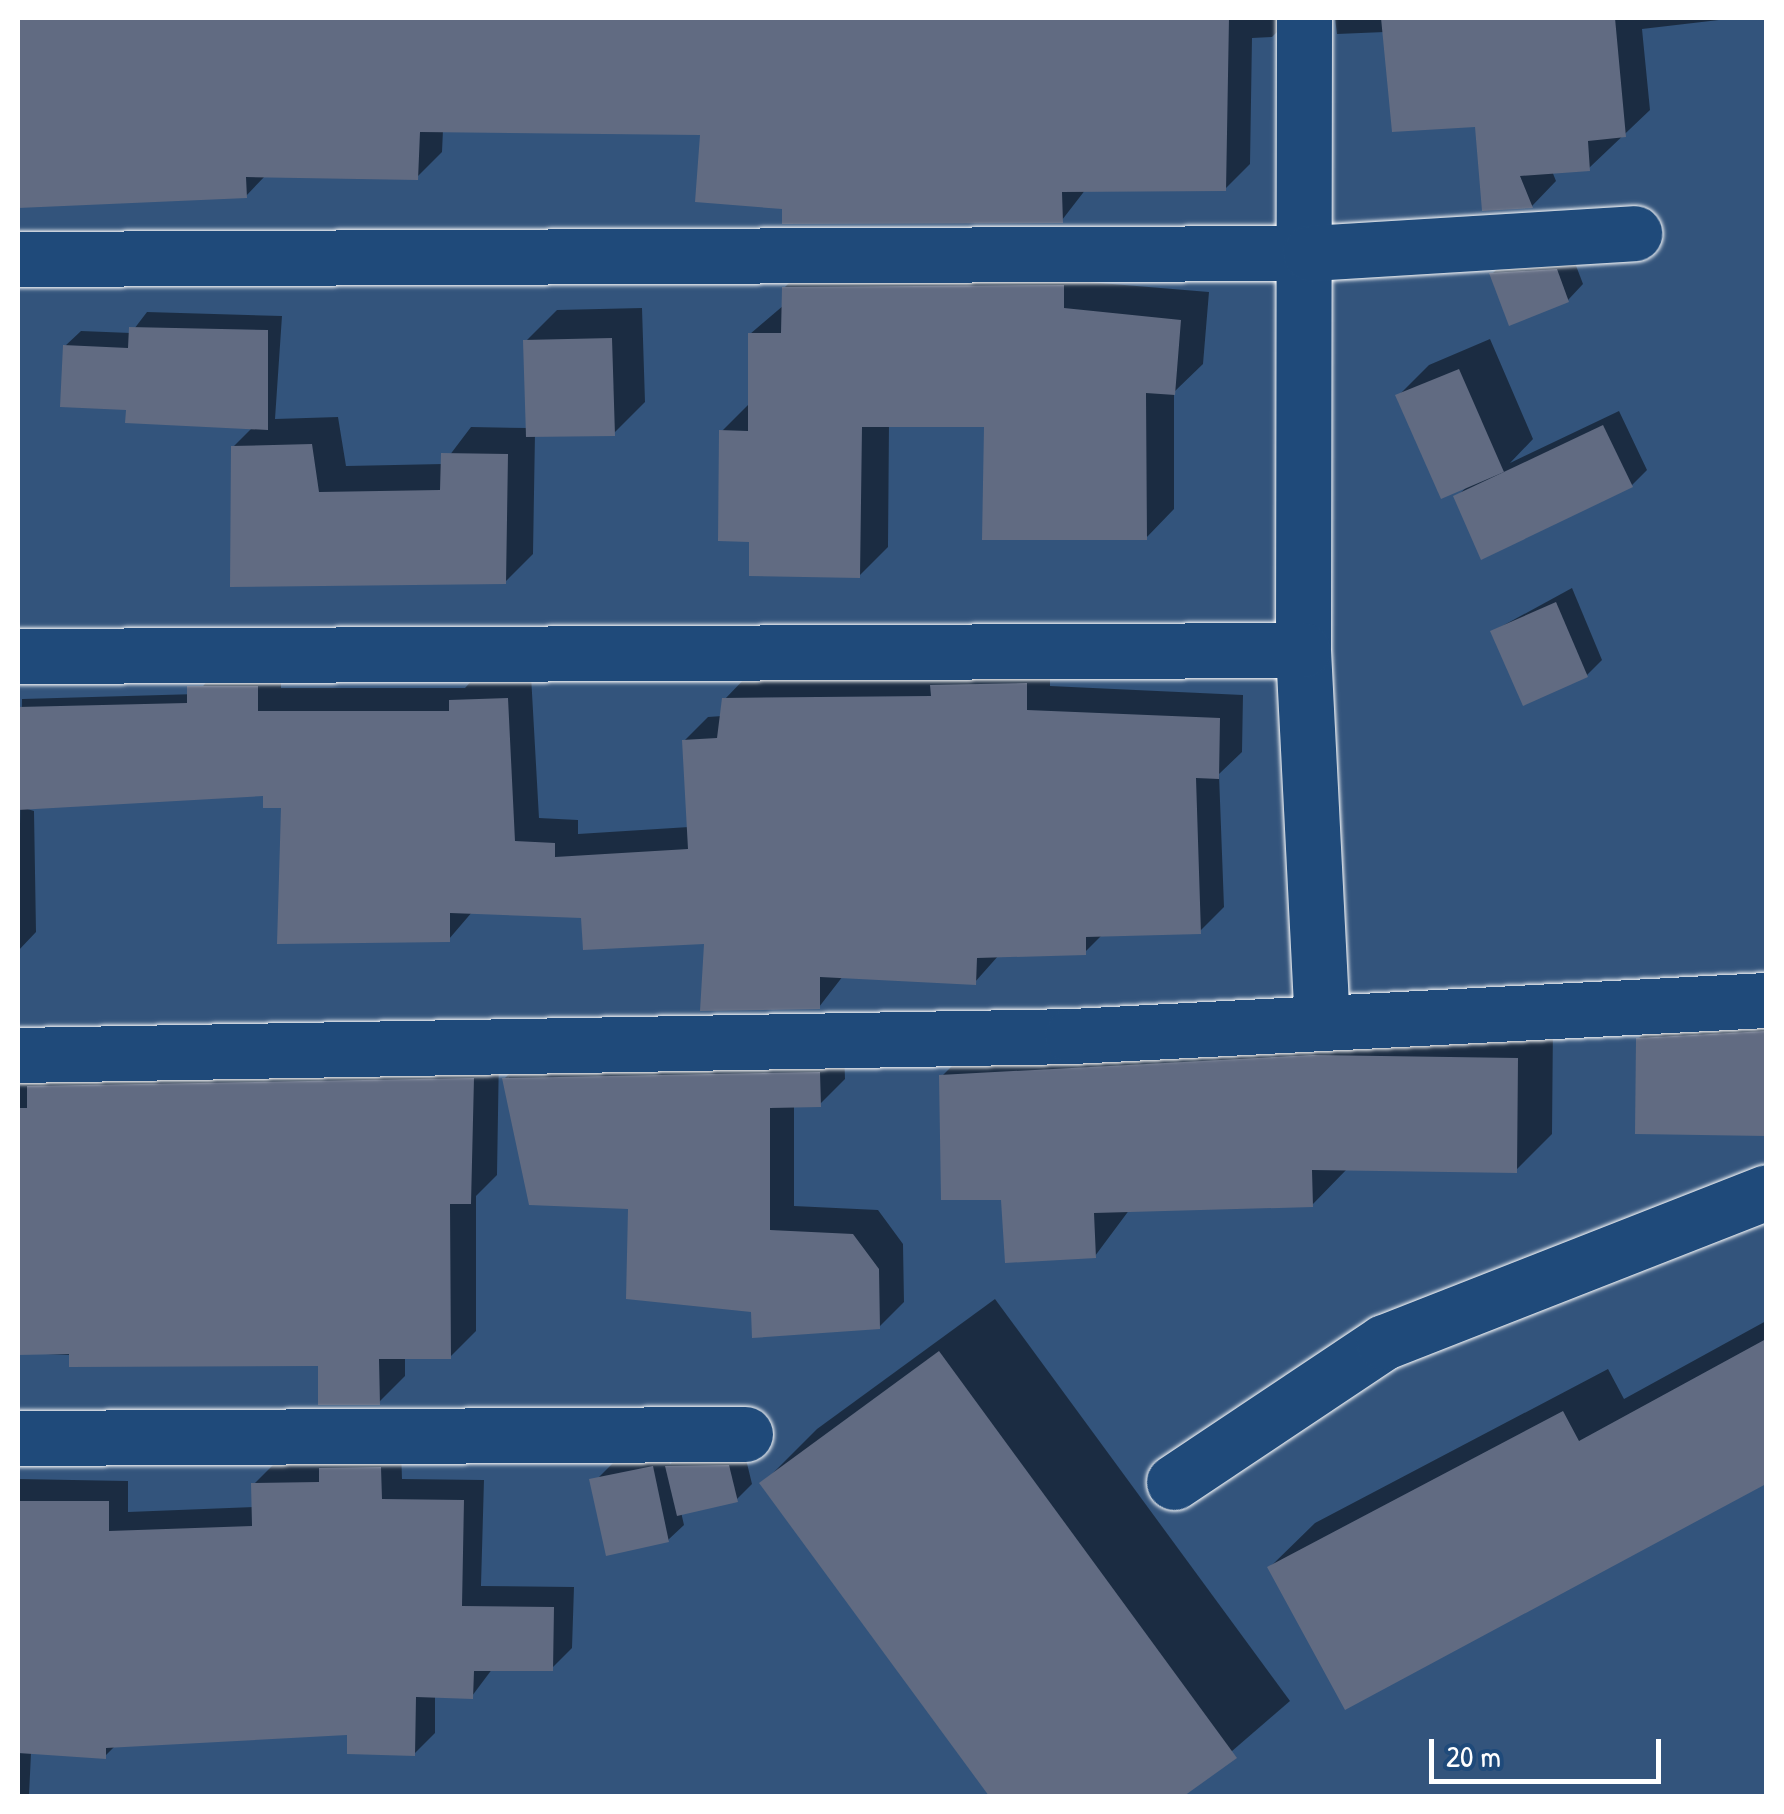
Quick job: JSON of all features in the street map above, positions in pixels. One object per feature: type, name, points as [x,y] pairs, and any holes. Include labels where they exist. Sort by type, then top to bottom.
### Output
[{"type":"street","points":[[1304,18],[1310,252],[1303,650],[1322,1022]]},
{"type":"street","points":[[18,259],[1310,252],[1634,233]]},
{"type":"street","points":[[18,656],[1303,650]]},
{"type":"street","points":[[18,1056],[1322,1022],[1766,1000]]},
{"type":"street","points":[[1174,1482],[1384,1342],[1766,1192]]},
{"type":"street","points":[[18,1438],[745,1434]]},
{"type":"building","points":[[18,18],[1229,18],[1226,191],[1062,192],[1063,223],[782,224],[782,209],[695,202],[700,135],[420,132],[418,180],[246,177],[247,198],[18,208]]},
{"type":"building","points":[[1381,18],[1615,18],[1626,137],[1588,141],[1590,171],[1520,176],[1533,208],[1482,211],[1475,127],[1392,132]]},
{"type":"building","points":[[1557,269],[1569,302],[1509,326],[1489,273]]},
{"type":"building","points":[[1064,285],[1064,308],[1181,320],[1175,395],[1146,393],[1147,540],[982,540],[984,427],[862,427],[860,578],[749,576],[749,542],[718,541],[719,430],[748,431],[748,333],[781,333],[782,287]]},
{"type":"building","points":[[129,327],[268,330],[268,430],[125,423],[126,410],[60,407],[63,345],[128,348]]},
{"type":"building","points":[[612,338],[615,436],[526,437],[523,340]]},
{"type":"building","points":[[1459,369],[1504,472],[1441,499],[1395,395]]},
{"type":"building","points":[[1603,425],[1633,487],[1481,560],[1453,496]]},
{"type":"building","points":[[312,444],[319,492],[440,490],[441,453],[508,454],[506,584],[230,587],[231,446]]},
{"type":"building","points":[[1556,602],[1588,677],[1523,706],[1490,631]]},
{"type":"building","points":[[1027,683],[1027,710],[1220,718],[1219,779],[1196,778],[1201,934],[1086,937],[1086,955],[977,958],[976,985],[820,977],[820,1009],[700,1011],[704,944],[583,950],[581,918],[450,913],[450,942],[277,944],[281,808],[263,808],[263,796],[18,810],[18,707],[187,703],[187,686],[258,686],[258,711],[449,711],[449,700],[508,698],[515,841],[555,843],[555,857],[688,849],[682,740],[717,738],[722,698],[931,696],[930,685]]},
{"type":"building","points":[[1766,1031],[1766,1136],[1635,1134],[1636,1038]]},
{"type":"building","points":[[1313,1055],[1518,1058],[1517,1173],[1312,1170],[1313,1207],[1094,1213],[1096,1258],[1005,1263],[1001,1200],[941,1200],[939,1075]]},
{"type":"building","points":[[820,1072],[821,1107],[770,1108],[770,1230],[853,1234],[879,1269],[880,1329],[752,1338],[751,1312],[626,1299],[628,1209],[529,1205],[502,1078]]},
{"type":"building","points":[[474,1078],[471,1204],[450,1204],[451,1359],[379,1359],[380,1405],[318,1405],[318,1366],[69,1367],[69,1354],[18,1355],[18,1108],[27,1108],[27,1086]]},
{"type":"building","points":[[1766,1339],[1766,1484],[1345,1710],[1267,1567],[1563,1411],[1579,1441]]},
{"type":"building","points":[[939,1351],[1237,1758],[1184,1796],[989,1796],[759,1483]]},
{"type":"building","points":[[729,1465],[738,1502],[677,1516],[665,1466]]},
{"type":"building","points":[[653,1466],[669,1542],[606,1556],[589,1479]]},
{"type":"building","points":[[381,1467],[382,1499],[464,1500],[462,1606],[554,1607],[553,1671],[474,1671],[473,1699],[416,1697],[415,1756],[347,1754],[347,1735],[106,1748],[106,1759],[18,1753],[18,1501],[109,1501],[109,1531],[252,1526],[251,1483],[319,1482],[319,1468]]}]
